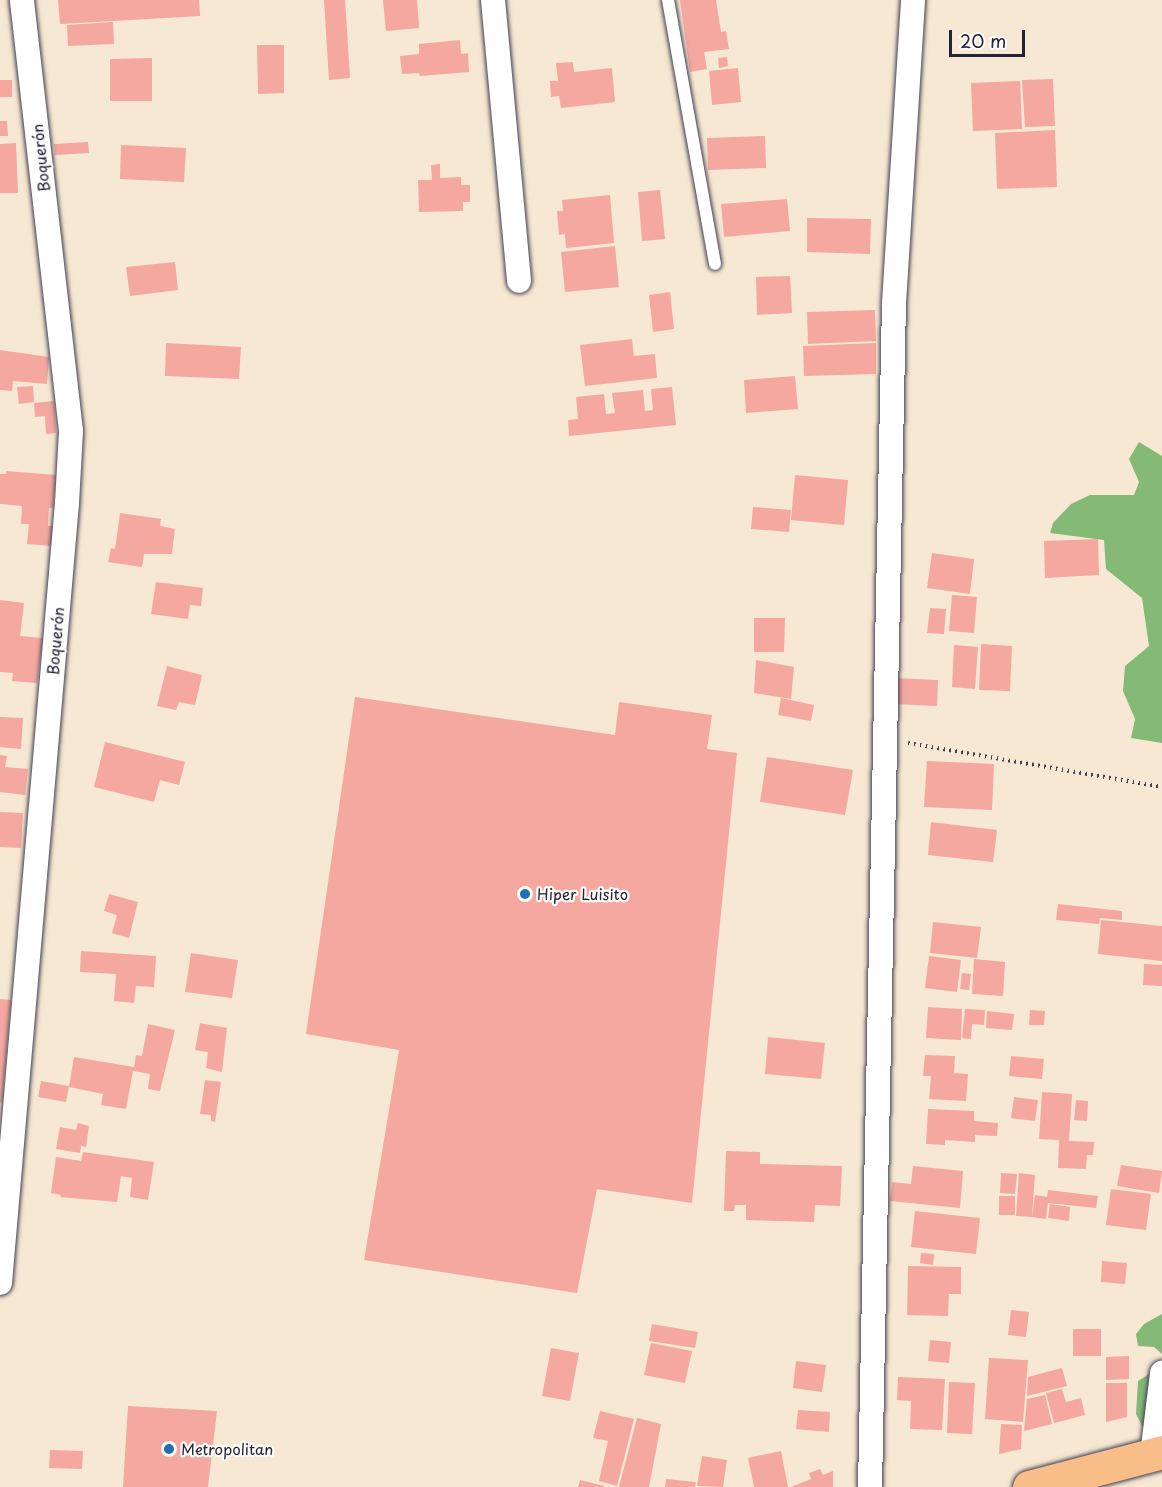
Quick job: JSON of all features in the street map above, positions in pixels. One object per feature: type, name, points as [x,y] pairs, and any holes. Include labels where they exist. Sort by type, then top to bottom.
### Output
[{"type":"main road","points":[[1029,1487],[1157,1453]]},
{"type":"street","name":"Boquerón","points":[[0,1283],[7,1122],[71,431],[22,0]]},
{"type":"street","points":[[493,0],[519,281]]},
{"type":"street","points":[[870,1487],[894,303],[913,0]]},
{"type":"street","points":[[1157,1453],[1162,1373]]},
{"type":"lane","points":[[668,0],[715,264]]},
{"type":"path","points":[[884,739],[1162,787]]},
{"type":"green space","points":[[1139,442],[1162,456],[1162,743],[1131,738],[1135,719],[1123,691],[1125,666],[1149,646],[1142,598],[1106,569],[1104,540],[1050,533],[1053,523],[1071,504],[1090,495],[1134,495],[1139,482],[1129,459]]},
{"type":"green space","points":[[1162,1314],[1162,1354],[1154,1347],[1138,1346],[1136,1334],[1144,1324]]},
{"type":"green space","points":[[1158,1372],[1144,1430],[1136,1414],[1138,1381],[1149,1374]]},
{"type":"building","points":[[58,0],[199,0],[200,16],[60,24]]},
{"type":"building","points":[[324,0],[345,0],[350,78],[329,80]]},
{"type":"building","points":[[383,0],[417,0],[419,28],[386,31]]},
{"type":"building","points":[[680,0],[716,0],[721,32],[726,31],[729,49],[704,52],[707,69],[690,72]]},
{"type":"building","points":[[113,22],[114,44],[68,46],[67,25]]},
{"type":"building","points":[[460,40],[461,54],[468,53],[469,72],[420,76],[419,73],[402,74],[400,56],[419,54],[419,44]]},
{"type":"building","points":[[257,45],[284,45],[284,93],[258,94]]},
{"type":"building","points":[[727,57],[728,66],[719,68],[718,58]]},
{"type":"building","points":[[152,58],[152,101],[110,101],[110,59]]},
{"type":"building","points":[[573,62],[574,72],[612,68],[615,102],[561,108],[559,96],[551,97],[550,81],[558,81],[556,63]]},
{"type":"building","points":[[738,68],[741,102],[712,105],[709,71]]},
{"type":"building","points":[[1053,79],[1055,126],[1025,127],[1022,80]]},
{"type":"building","points":[[0,80],[12,80],[12,97],[0,97]]},
{"type":"building","points":[[1020,81],[1022,129],[973,131],[971,83]]},
{"type":"building","points":[[0,121],[7,121],[8,136],[0,136]]},
{"type":"building","points":[[1055,130],[1057,187],[997,189],[995,133]]},
{"type":"building","points":[[765,136],[766,168],[708,170],[707,138]]},
{"type":"building","points":[[88,142],[89,153],[55,155],[54,144]]},
{"type":"building","points":[[16,143],[18,193],[0,193],[0,144]]},
{"type":"building","points":[[121,145],[186,148],[184,182],[120,179]]},
{"type":"building","points":[[440,164],[440,178],[461,177],[461,185],[470,185],[470,202],[463,202],[463,211],[419,212],[418,180],[432,180],[431,165]]},
{"type":"building","points":[[660,190],[665,239],[642,241],[638,192]]},
{"type":"building","points":[[610,195],[614,243],[566,248],[565,234],[559,235],[557,211],[563,211],[562,200]]},
{"type":"building","points":[[787,199],[790,231],[724,237],[721,204]]},
{"type":"building","points":[[807,218],[871,219],[870,254],[807,252]]},
{"type":"building","points":[[615,246],[619,287],[565,292],[561,252]]},
{"type":"building","points":[[175,262],[178,290],[130,296],[126,267]]},
{"type":"building","points":[[790,276],[792,313],[757,315],[756,277]]},
{"type":"building","points":[[670,292],[674,329],[653,332],[649,295]]},
{"type":"building","points":[[875,310],[876,341],[808,344],[807,312]]},
{"type":"building","points":[[632,339],[634,356],[655,354],[657,378],[585,386],[580,345]]},
{"type":"building","points":[[166,343],[241,347],[239,379],[165,376]]},
{"type":"building","points":[[876,343],[876,374],[804,376],[803,346]]},
{"type":"building","points":[[0,350],[49,357],[47,384],[13,381],[12,391],[0,390]]},
{"type":"building","points":[[795,376],[798,409],[746,413],[744,380]]},
{"type":"building","points":[[33,386],[34,402],[19,404],[17,387]]},
{"type":"building","points":[[672,387],[676,425],[569,436],[568,420],[578,419],[576,397],[604,394],[606,414],[615,413],[612,393],[643,390],[645,411],[653,410],[651,389]]},
{"type":"building","points":[[54,401],[56,433],[46,434],[45,416],[35,417],[34,403]]},
{"type":"building","points":[[6,471],[56,475],[53,508],[49,508],[48,526],[53,526],[52,546],[27,544],[29,524],[21,524],[22,506],[0,504],[0,474],[6,474]]},
{"type":"building","points":[[795,475],[848,480],[844,525],[791,520]]},
{"type":"building","points":[[753,507],[791,510],[789,532],[751,529]]},
{"type":"building","points":[[120,513],[161,519],[160,526],[175,529],[172,554],[144,554],[142,567],[108,562],[111,548],[115,549]]},
{"type":"building","points":[[1098,539],[1099,575],[1045,578],[1044,541]]},
{"type":"building","points":[[932,553],[974,559],[970,594],[927,588]]},
{"type":"building","points":[[156,582],[203,588],[201,606],[190,605],[188,619],[151,614]]},
{"type":"building","points":[[952,595],[977,597],[974,633],[949,631]]},
{"type":"building","points":[[0,600],[24,603],[20,636],[43,638],[37,683],[12,681],[13,673],[0,672]]},
{"type":"building","points":[[930,608],[946,609],[944,634],[927,633]]},
{"type":"building","points":[[754,618],[785,618],[784,652],[754,652]]},
{"type":"building","points":[[981,644],[1012,646],[1010,691],[979,690]]},
{"type":"building","points":[[954,645],[978,647],[975,689],[952,687]]},
{"type":"building","points":[[756,660],[794,667],[791,699],[754,693]]},
{"type":"building","points":[[167,666],[202,675],[195,705],[179,702],[176,710],[157,706]]},
{"type":"building","points":[[895,678],[938,680],[937,706],[893,704]]},
{"type":"building","name":"Hiper Luisito","points":[[355,697],[615,735],[619,702],[712,715],[707,749],[737,753],[692,1203],[597,1189],[577,1293],[364,1260],[399,1050],[306,1034]]},
{"type":"building","points":[[781,698],[814,705],[811,721],[778,715]]},
{"type":"building","points":[[0,717],[23,718],[21,749],[0,747]]},
{"type":"building","points":[[105,742],[185,762],[179,785],[160,780],[154,802],[94,787]]},
{"type":"building","points":[[0,755],[7,756],[5,767],[28,769],[25,795],[0,792]]},
{"type":"building","points":[[767,757],[853,770],[845,815],[760,802]]},
{"type":"building","points":[[927,761],[994,764],[992,810],[924,807]]},
{"type":"building","points":[[0,812],[23,813],[21,848],[0,847]]},
{"type":"building","points":[[931,822],[997,830],[993,862],[928,855]]},
{"type":"building","points":[[109,894],[138,902],[129,938],[112,933],[117,915],[104,911]]},
{"type":"building","points":[[1058,904],[1122,911],[1122,920],[1100,918],[1099,924],[1056,920]]},
{"type":"building","points":[[1101,920],[1162,926],[1162,961],[1098,954]]},
{"type":"building","points":[[933,922],[981,927],[977,958],[930,953]]},
{"type":"building","points":[[81,951],[156,956],[154,987],[136,986],[134,1003],[114,1001],[116,974],[80,972]]},
{"type":"building","points":[[191,953],[238,960],[232,998],[185,992]]},
{"type":"building","points":[[929,956],[961,960],[957,992],[925,988]]},
{"type":"building","points":[[974,959],[1005,962],[1003,996],[972,994]]},
{"type":"building","points":[[1144,964],[1162,965],[1162,986],[1143,985]]},
{"type":"building","points":[[962,973],[971,974],[969,990],[960,989]]},
{"type":"building","points":[[0,999],[11,1000],[2,1103],[0,1102]]},
{"type":"building","points":[[928,1007],[962,1009],[961,1040],[926,1038]]},
{"type":"building","points":[[965,1009],[985,1010],[984,1025],[972,1024],[971,1039],[962,1038]]},
{"type":"building","points":[[1030,1010],[1045,1011],[1044,1025],[1029,1025]]},
{"type":"building","points":[[987,1011],[1014,1014],[1012,1030],[986,1028]]},
{"type":"building","points":[[200,1023],[227,1028],[222,1072],[206,1068],[208,1052],[195,1050]]},
{"type":"building","points":[[148,1024],[175,1030],[160,1091],[148,1089],[150,1074],[133,1071],[126,1109],[101,1105],[103,1094],[69,1087],[74,1057],[134,1067],[136,1055],[142,1056]]},
{"type":"building","points":[[768,1037],[825,1043],[821,1079],[765,1074]]},
{"type":"building","points":[[925,1055],[955,1056],[954,1073],[968,1074],[966,1101],[929,1099],[931,1076],[923,1076]]},
{"type":"building","points":[[1011,1056],[1044,1059],[1042,1079],[1009,1076]]},
{"type":"building","points":[[205,1080],[221,1082],[215,1122],[211,1121],[211,1115],[200,1114]]},
{"type":"building","points":[[41,1081],[69,1086],[66,1102],[38,1097]]},
{"type":"building","points":[[1042,1092],[1072,1094],[1069,1141],[1094,1142],[1093,1155],[1087,1155],[1086,1169],[1058,1168],[1059,1140],[1039,1139]]},
{"type":"building","points":[[1014,1097],[1038,1100],[1035,1121],[1011,1118]]},
{"type":"building","points":[[1076,1100],[1088,1101],[1087,1121],[1074,1120]]},
{"type":"building","points":[[928,1109],[974,1111],[974,1121],[998,1123],[997,1136],[975,1135],[975,1142],[945,1140],[945,1145],[926,1144]]},
{"type":"building","points":[[78,1123],[89,1126],[86,1147],[81,1146],[80,1153],[56,1149],[60,1127],[76,1130]]},
{"type":"building","points":[[726,1151],[760,1152],[760,1164],[842,1166],[840,1206],[815,1205],[814,1222],[746,1220],[746,1205],[735,1205],[734,1211],[724,1211]]},
{"type":"building","points":[[83,1152],[154,1162],[148,1200],[130,1197],[132,1178],[121,1176],[117,1202],[60,1197],[61,1195],[51,1193],[56,1157],[81,1161]]},
{"type":"building","points":[[1121,1165],[1162,1171],[1159,1193],[1117,1186]]},
{"type":"building","points":[[913,1166],[963,1171],[960,1208],[890,1201],[892,1182],[911,1184]]},
{"type":"building","points":[[1001,1173],[1017,1174],[1015,1194],[1000,1193]]},
{"type":"building","points":[[1019,1173],[1035,1175],[1032,1217],[1016,1216]]},
{"type":"building","points":[[1111,1189],[1151,1194],[1146,1230],[1106,1225]]},
{"type":"building","points":[[1048,1190],[1098,1196],[1096,1208],[1048,1203],[1046,1219],[1032,1217],[1035,1195],[1047,1197]]},
{"type":"building","points":[[999,1196],[1015,1196],[1015,1215],[999,1215]]},
{"type":"building","points":[[1050,1204],[1070,1207],[1069,1221],[1048,1218]]},
{"type":"building","points":[[915,1211],[980,1218],[976,1254],[911,1247]]},
{"type":"building","points":[[921,1253],[934,1254],[933,1265],[920,1263]]},
{"type":"building","points":[[1102,1261],[1127,1263],[1125,1284],[1101,1282]]},
{"type":"building","points":[[908,1266],[961,1267],[961,1294],[949,1294],[948,1316],[907,1315]]},
{"type":"building","points":[[1011,1310],[1029,1312],[1026,1337],[1008,1335]]},
{"type":"building","points":[[652,1324],[698,1332],[695,1348],[649,1341]]},
{"type":"building","points":[[1073,1329],[1101,1329],[1101,1356],[1073,1356]]},
{"type":"building","points":[[930,1340],[951,1342],[949,1363],[928,1361]]},
{"type":"building","points":[[651,1343],[692,1351],[685,1383],[644,1375]]},
{"type":"building","points":[[551,1348],[579,1353],[570,1401],[542,1396]]},
{"type":"building","points":[[1129,1356],[1129,1379],[1106,1380],[1106,1357]]},
{"type":"building","points":[[989,1358],[1028,1360],[1023,1422],[985,1419]]},
{"type":"building","points":[[796,1361],[826,1365],[822,1392],[793,1388]]},
{"type":"building","points":[[1062,1368],[1067,1386],[1027,1396],[1028,1377]]},
{"type":"building","points":[[898,1377],[945,1379],[942,1430],[910,1429],[911,1401],[897,1400]]},
{"type":"building","points":[[949,1382],[975,1383],[972,1434],[947,1433]]},
{"type":"building","points":[[1106,1383],[1127,1383],[1127,1417],[1106,1422]]},
{"type":"building","points":[[1062,1389],[1066,1402],[1081,1398],[1085,1415],[1054,1423],[1046,1393]]},
{"type":"building","points":[[1045,1395],[1052,1424],[1024,1431],[1027,1399]]},
{"type":"building","name":"Metropolitan","points":[[128,1406],[217,1411],[208,1487],[123,1487]]},
{"type":"building","points":[[798,1410],[830,1412],[829,1432],[796,1429]]},
{"type":"building","points":[[600,1411],[634,1419],[617,1486],[599,1481],[608,1441],[593,1438]]},
{"type":"building","points":[[637,1418],[661,1424],[649,1487],[619,1487]]},
{"type":"building","points":[[1001,1424],[1022,1425],[1021,1449],[999,1454]]},
{"type":"building","points":[[50,1450],[83,1451],[82,1469],[49,1468]]},
{"type":"building","points":[[781,1451],[788,1487],[754,1487],[748,1458]]},
{"type":"building","points":[[702,1456],[727,1460],[723,1487],[697,1486]]},
{"type":"building","points":[[820,1469],[823,1475],[833,1471],[833,1487],[791,1487],[811,1479],[809,1473]]},
{"type":"building","points":[[666,1479],[696,1482],[695,1487],[665,1487]]},
{"type":"building","points":[[580,1480],[604,1486],[604,1487],[578,1487]]},
{"type":"place","name":"Hiper Luisito","points":[[525,894]]},
{"type":"place","name":"Metropolitan","points":[[169,1449]]}]
